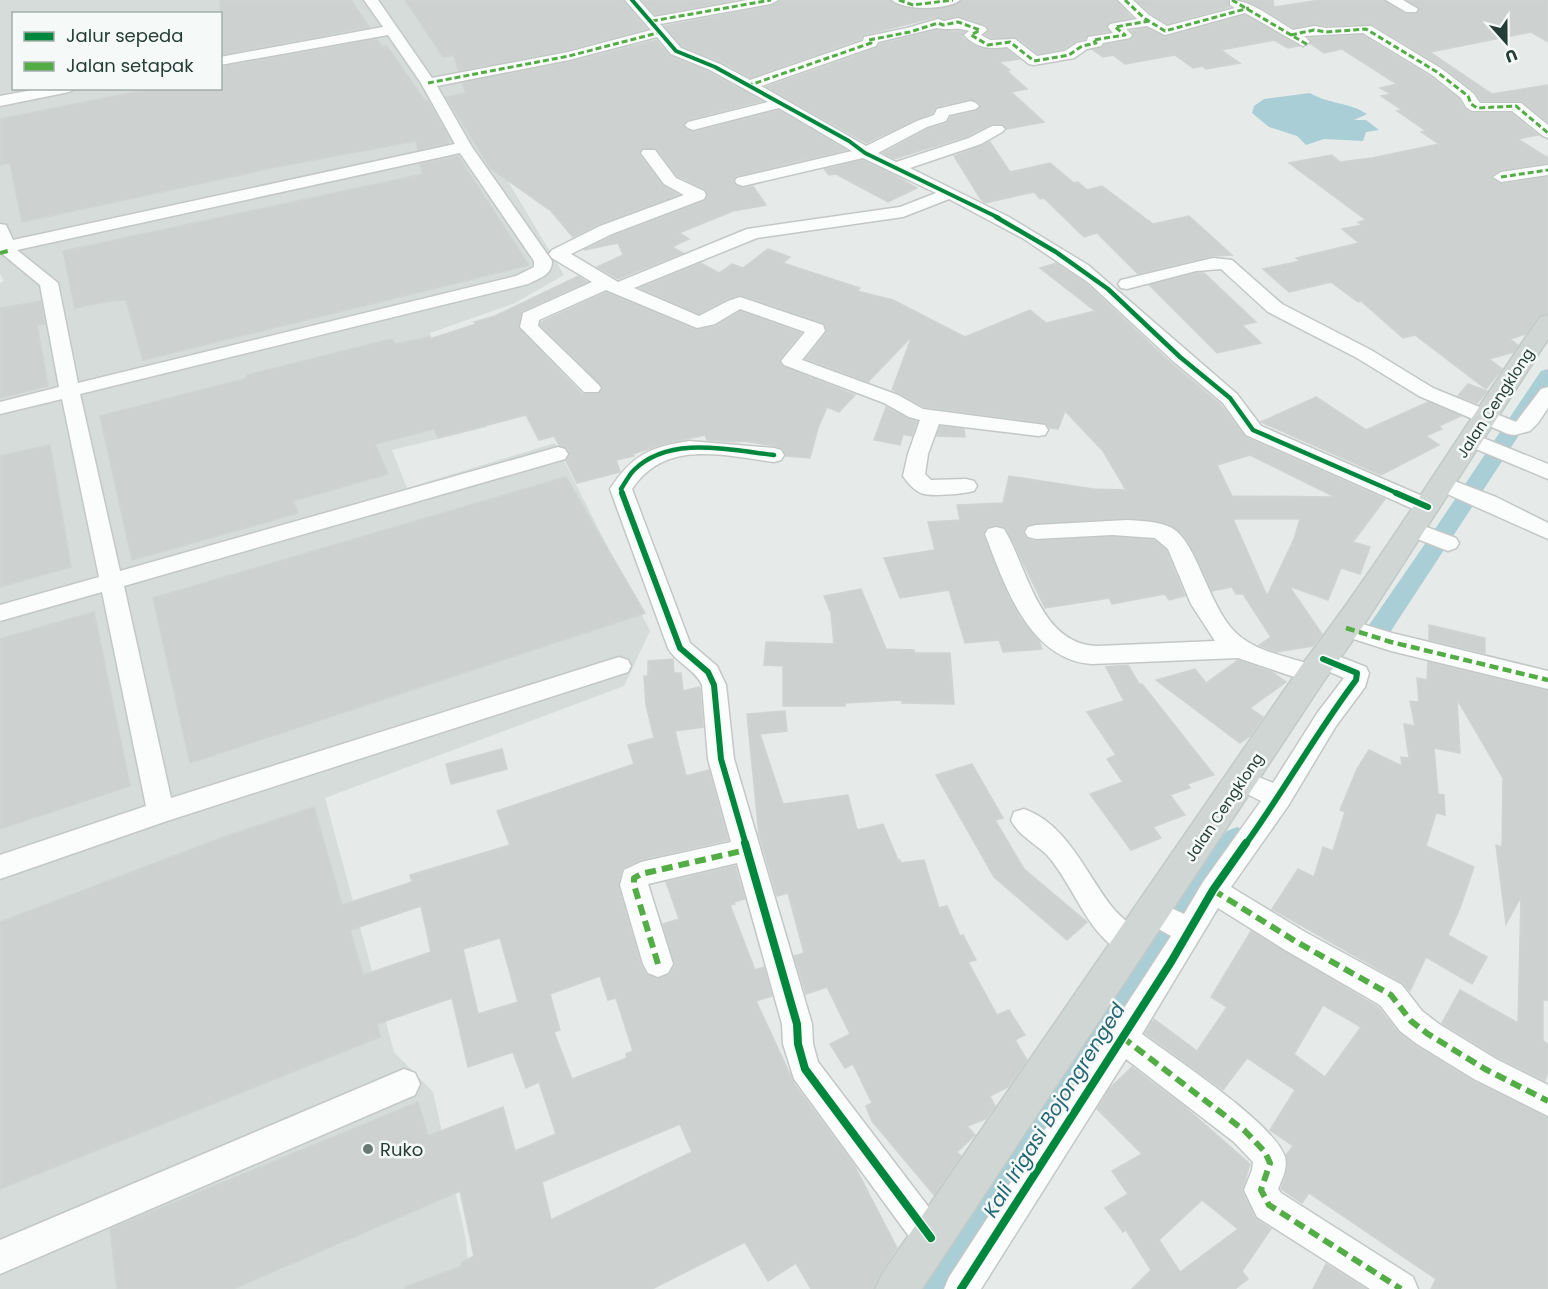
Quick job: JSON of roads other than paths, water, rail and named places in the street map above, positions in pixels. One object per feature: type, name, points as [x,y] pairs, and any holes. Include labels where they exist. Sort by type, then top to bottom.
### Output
[{"type":"main road","name":"Jalan Cengklong","points":[[897,1289],[1242,780],[1331,667],[1346,628],[1434,502],[1488,435],[1548,322]]},
{"type":"street","points":[[0,408],[522,280],[543,269],[543,261],[464,147],[428,83],[371,0]]},
{"type":"street","points":[[428,83],[569,56],[657,27],[771,0]]},
{"type":"street","points":[[899,0],[912,5],[953,0]]},
{"type":"street","points":[[1125,0],[1149,21],[1165,31],[1249,8]]},
{"type":"street","points":[[1232,0],[1308,45]]},
{"type":"street","points":[[1393,0],[1411,9]]},
{"type":"street","points":[[638,1],[676,51],[715,67],[849,141],[866,153],[1012,224],[1083,270],[1150,327],[1180,357],[1223,391],[1249,420],[1253,430],[1434,502],[1481,499],[1548,532]]},
{"type":"street","points":[[747,86],[871,43],[869,40],[879,36],[910,32],[938,23],[943,25],[958,22],[975,27],[980,30],[971,35],[988,45],[1010,42],[1034,61],[1069,55],[1083,46],[1096,44],[1093,40],[1125,35],[1115,27],[1149,21]]},
{"type":"street","points":[[1291,35],[1314,30],[1326,32],[1366,29],[1437,72],[1468,96],[1472,100],[1471,104],[1477,108],[1516,106],[1548,133]]},
{"type":"street","points":[[222,61],[390,30]]},
{"type":"street","points":[[0,101],[58,90]]},
{"type":"street","points":[[693,125],[781,103]]},
{"type":"street","points":[[743,181],[866,153],[922,124],[941,118],[942,112],[971,106]]},
{"type":"street","points":[[896,168],[975,141],[997,129]]},
{"type":"street","points":[[3,245],[464,147]]},
{"type":"street","points":[[649,153],[670,181],[698,195],[606,230],[558,254],[612,285],[697,322],[710,320],[725,309],[740,303],[816,329],[791,361],[891,399],[916,413],[931,417],[1038,430]]},
{"type":"street","points":[[1501,177],[1548,170]]},
{"type":"street","points":[[591,388],[530,327],[530,317],[753,233],[903,212],[950,193]]},
{"type":"street","points":[[3,245],[49,284],[70,392],[161,812]]},
{"type":"street","points":[[1127,284],[1195,266],[1213,263],[1226,264],[1275,308],[1364,354],[1426,392],[1488,435],[1548,471]]},
{"type":"street","points":[[1488,435],[1523,427],[1548,393]]},
{"type":"street","points":[[931,417],[915,463],[914,476],[926,487],[966,486]]},
{"type":"street","points":[[774,455],[701,447],[679,448],[657,454],[640,464],[628,476],[621,489],[680,648],[708,672],[714,685],[721,759],[797,1024],[798,1044],[805,1069],[931,1238]]},
{"type":"street","points":[[0,613],[558,454]]},
{"type":"street","points":[[1434,502],[1448,543]]},
{"type":"street","points":[[1036,532],[1156,530],[1171,537],[1178,547],[1210,616],[1224,635],[1240,649]]},
{"type":"street","points":[[961,1289],[1213,890],[1279,798],[1327,719],[1356,680],[1331,667],[1240,649],[1101,655],[1078,653],[1067,649],[1058,643],[1035,616],[1015,582],[996,534]]},
{"type":"street","points":[[1346,628],[1391,642],[1548,680]]},
{"type":"street","points":[[0,867],[161,812],[619,666]]},
{"type":"street","points":[[1242,780],[1279,798]]},
{"type":"street","points":[[1024,820],[1057,848],[1103,917],[1132,944]]},
{"type":"street","points":[[658,964],[634,885],[634,878],[641,874],[746,850]]},
{"type":"street","points":[[1213,890],[1295,941],[1391,995],[1411,1021],[1428,1034],[1485,1069],[1548,1101]]},
{"type":"street","points":[[1154,912],[1189,931]]},
{"type":"street","points":[[1122,1037],[1245,1131],[1263,1148],[1270,1158],[1270,1172],[1261,1190],[1269,1205],[1401,1289]]},
{"type":"street","points":[[0,1257],[404,1084]]},
{"type":"water","points":[[1310,93],[1360,110],[1367,114],[1354,120],[1366,120],[1379,130],[1366,132],[1363,141],[1324,139],[1306,145],[1297,136],[1269,127],[1252,113],[1254,106],[1264,99]]},
{"type":"waterway","name":"Kali Irigasi Bojongrenged","points":[[1443,535],[1548,375]]},
{"type":"waterway","name":"Kali Irigasi Bojongrenged","points":[[1376,634],[1437,544]]},
{"type":"waterway","name":"Kali Irigasi Bojongrenged","points":[[1177,911],[1237,839]]},
{"type":"waterway","name":"Kali Irigasi Bojongrenged","points":[[940,1289],[1167,932]]},
{"type":"place","name":"Ruko","points":[[368,1149]]}]
